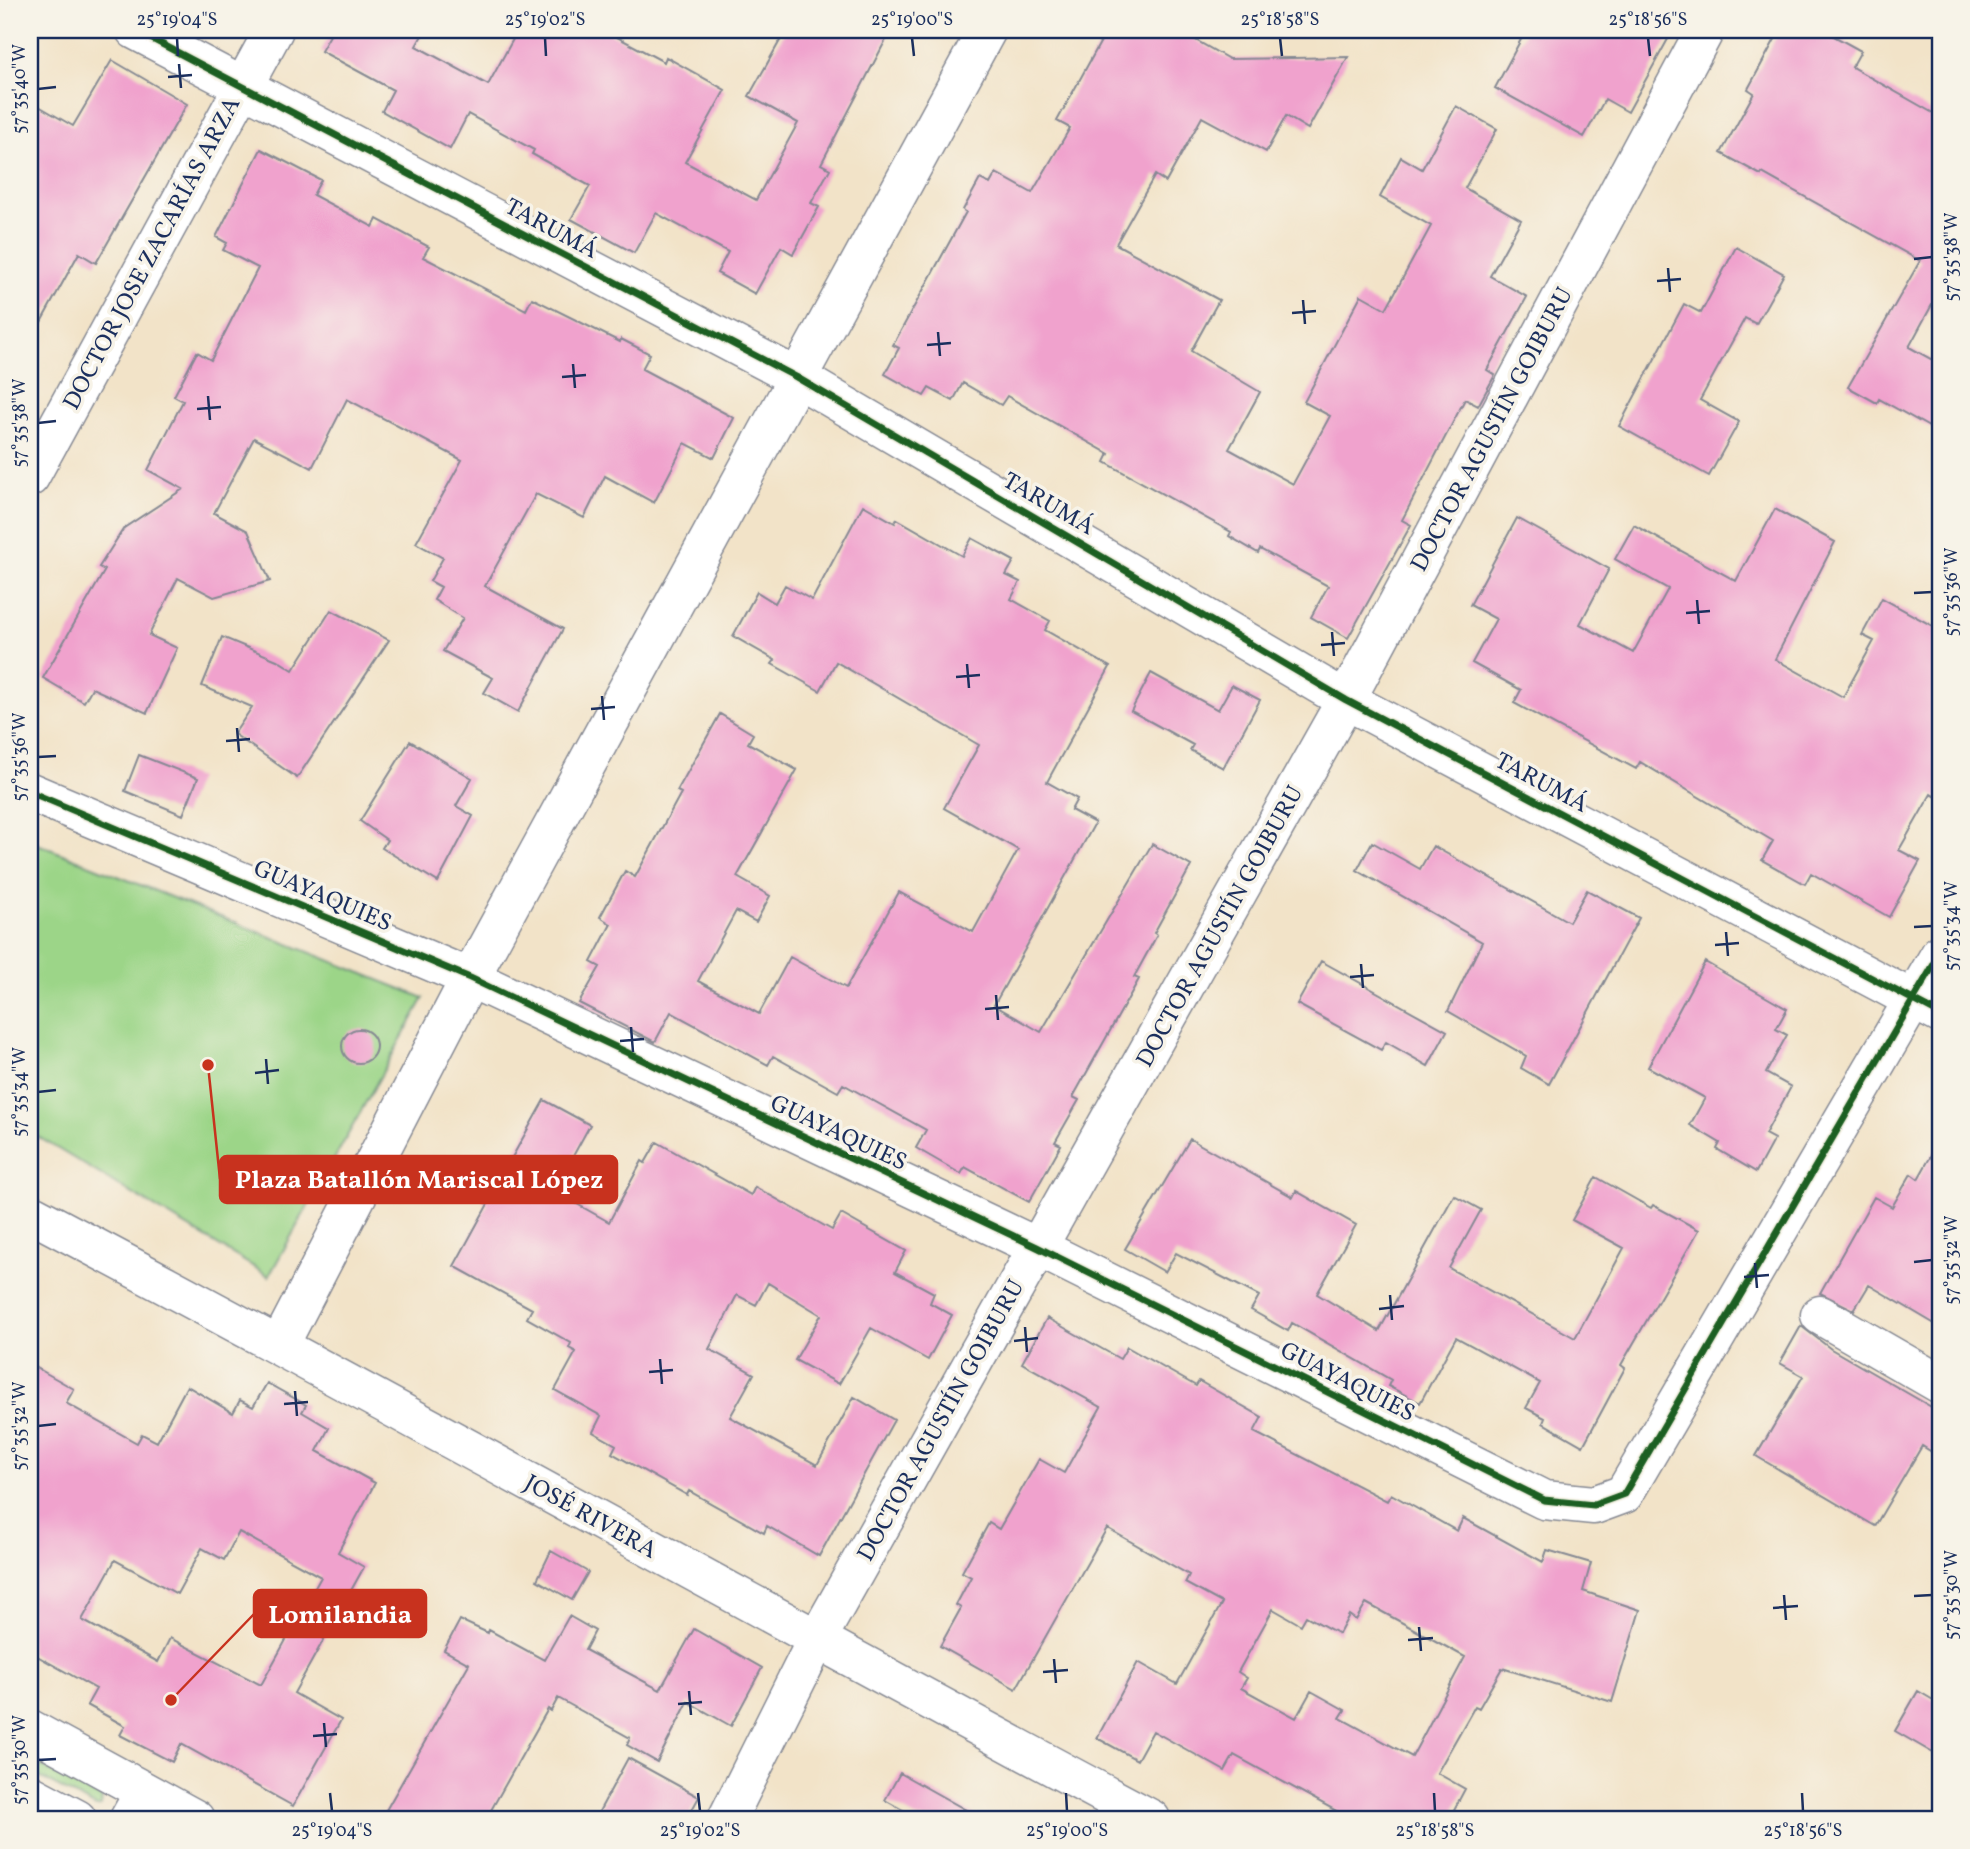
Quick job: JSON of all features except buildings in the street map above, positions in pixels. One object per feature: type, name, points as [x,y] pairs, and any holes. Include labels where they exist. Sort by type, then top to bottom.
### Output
[{"type":"main road","name":"TARUMÁ","points":[[135,30],[796,377],[1346,700],[1927,1007]]},
{"type":"main road","name":"DOCTOR JOSE ZACARÍAS ARZA","points":[[30,477],[274,30]]},
{"type":"main road","points":[[280,1344],[470,978],[987,30]]},
{"type":"main road","name":"DOCTOR AGUSTÍN GOIBURU","points":[[727,1819],[816,1641],[1346,700],[1705,30]]},
{"type":"main road","name":"GUAYAQUIES","points":[[30,792],[470,978],[1037,1247],[1544,1500],[1594,1505],[1623,1494],[1927,1007]]},
{"type":"main road","points":[[1927,1007],[1940,954]]},
{"type":"main road","name":"JOSÉ RIVERA","points":[[30,1213],[280,1344],[816,1641],[1152,1819]]},
{"type":"main road","points":[[1820,1315],[1940,1384]]},
{"type":"main road","points":[[30,1729],[137,1805],[195,1819]]},
{"type":"main road","points":[[30,1794],[77,1819]]},
{"type":"green space","points":[[30,841],[424,998],[269,1276],[30,1132]]},
{"type":"green space","points":[[30,1760],[102,1798],[101,1806],[96,1807],[30,1772]]},
{"type":"cycle path","points":[[135,30],[796,377],[1346,700],[1940,1014]]},
{"type":"cycle path","points":[[30,792],[470,978],[1037,1247],[1544,1500],[1594,1505],[1624,1494],[1940,954]]},
{"type":"place","name":"Plaza Batallón Mariscal López","points":[[208,1065]]},
{"type":"place","name":"Lomilandia","points":[[171,1700]]}]
